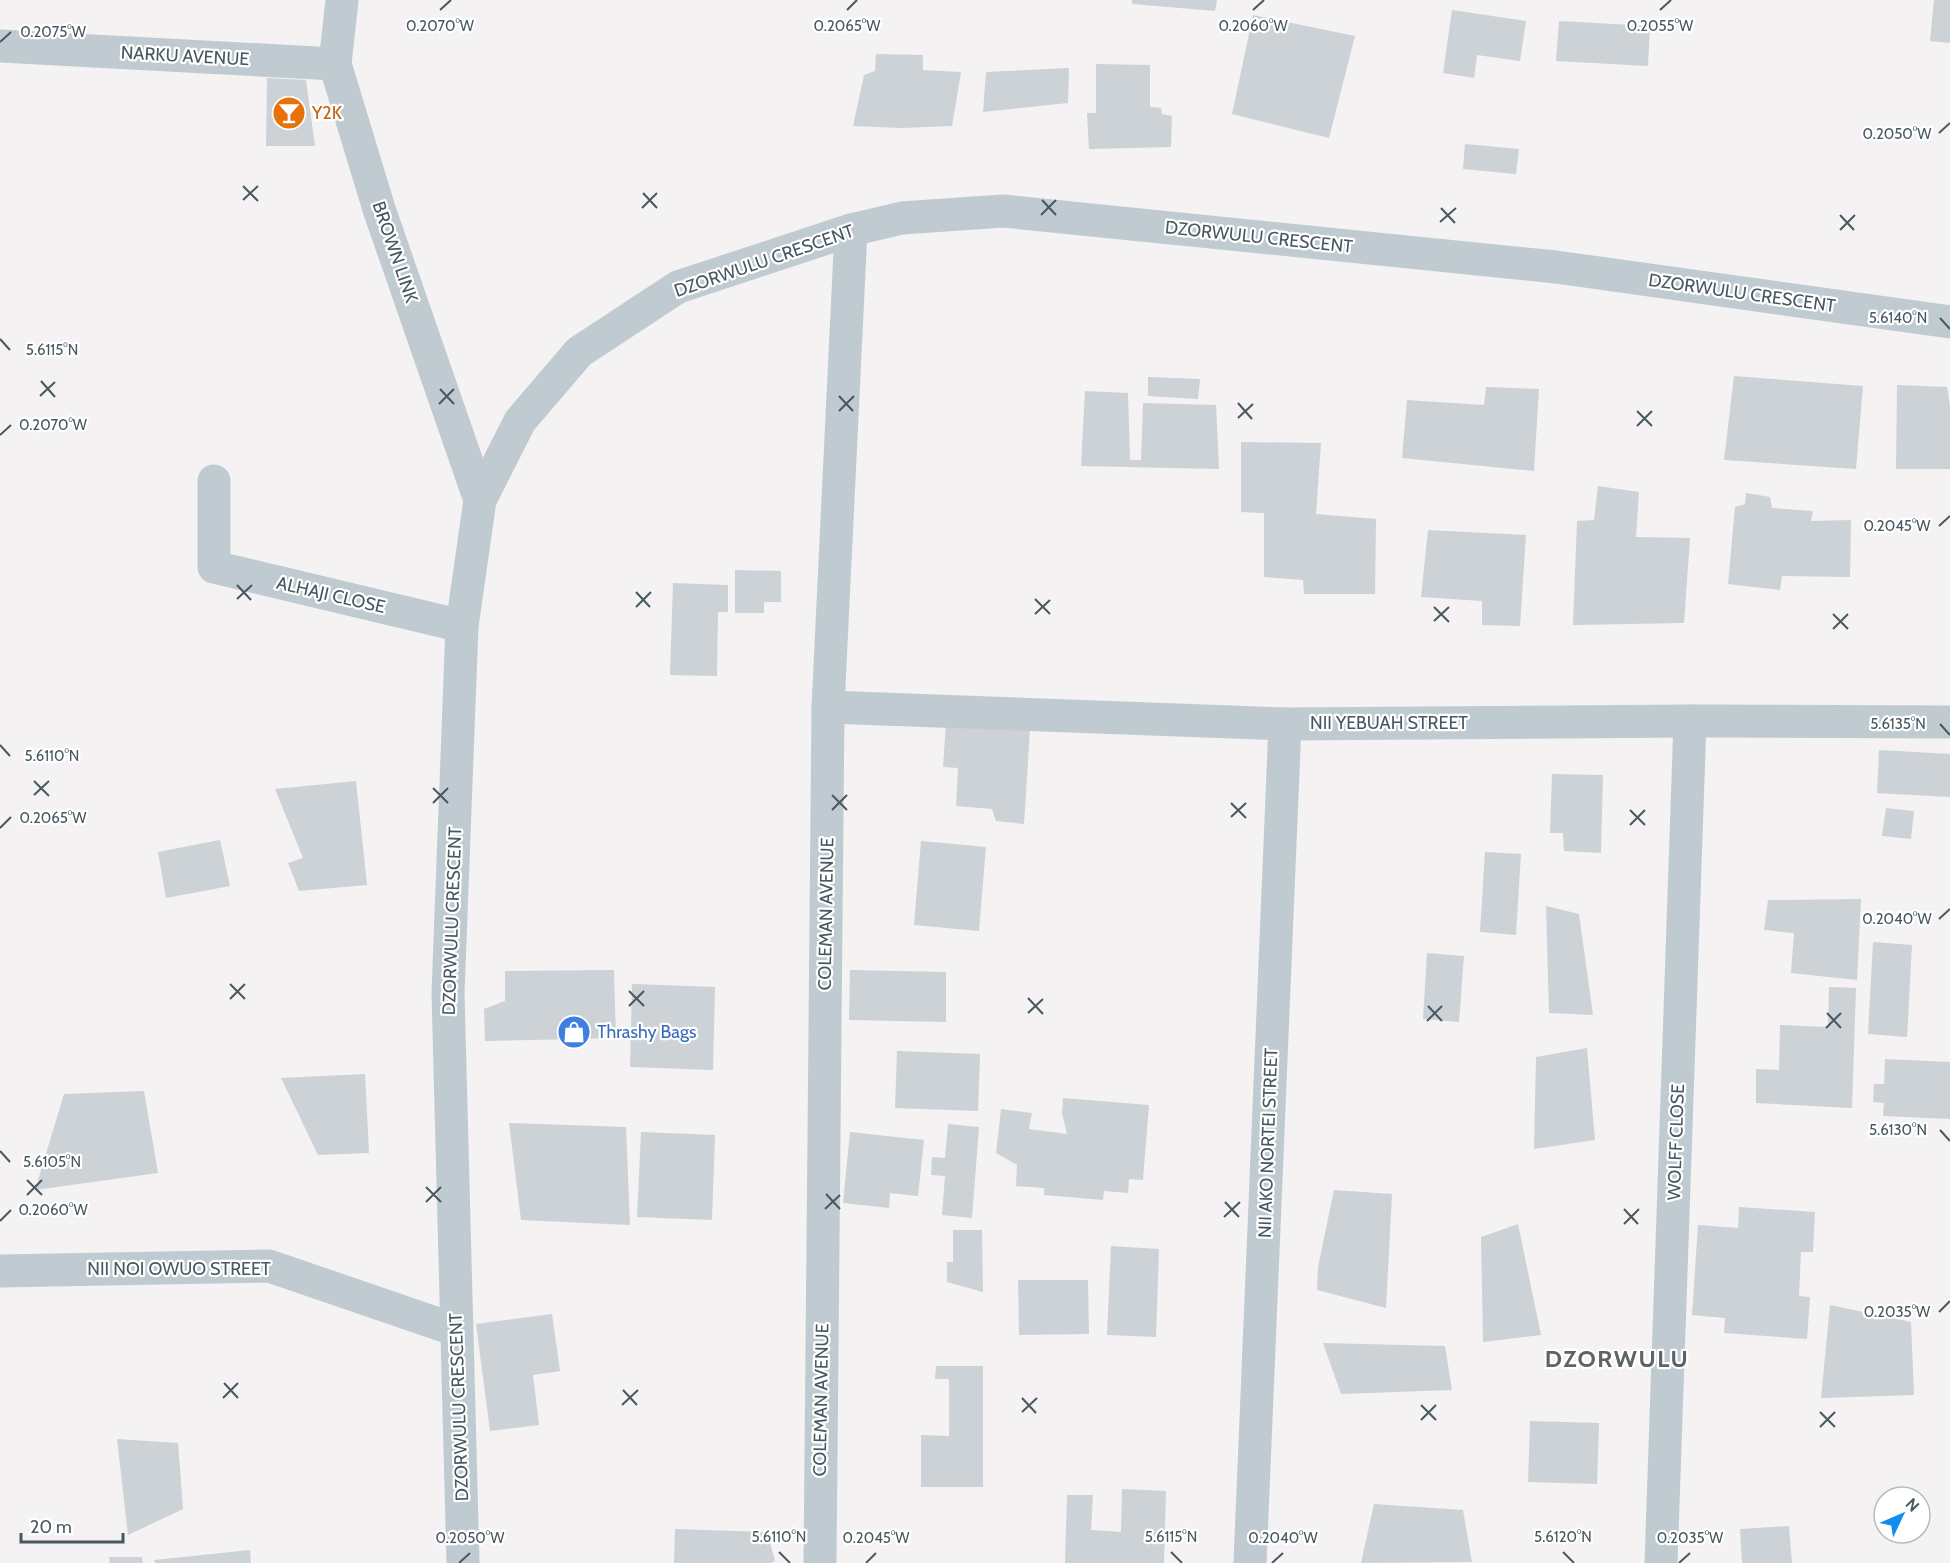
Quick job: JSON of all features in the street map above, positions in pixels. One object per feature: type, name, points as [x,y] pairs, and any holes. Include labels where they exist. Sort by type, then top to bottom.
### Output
[{"type":"street","name":"BROWN LINK","points":[[342,0],[335,64],[379,209],[480,500]]},
{"type":"street","name":"NARKU AVENUE","points":[[0,46],[335,64]]},
{"type":"street","name":"DZORWULU CRESCENT","points":[[463,1563],[448,993],[462,626],[480,500],[520,421],[579,352],[678,287],[851,230],[902,218],[1003,211],[1556,267],[1950,322]]},
{"type":"street","name":"COLEMAN AVENUE","points":[[820,1563],[828,707],[851,230]]},
{"type":"street","name":"ALHAJI CLOSE","points":[[214,481],[214,567],[462,626]]},
{"type":"street","name":"NII YEBUAH STREET","points":[[828,707],[1285,724],[1950,722]]},
{"type":"street","name":"WOLFF CLOSE","points":[[1661,1563],[1690,721]]},
{"type":"street","name":"NII AKO NORTEI STREET","points":[[1250,1563],[1285,724]]},
{"type":"street","name":"NII NOI OWUO STREET","points":[[0,1270],[269,1266],[456,1330]]},
{"type":"building","points":[[1132,0],[1217,0],[1215,11],[1132,4]]},
{"type":"building","points":[[1934,0],[1950,0],[1950,43],[1930,41]]},
{"type":"building","points":[[1452,10],[1526,21],[1520,61],[1477,55],[1474,78],[1443,73]]},
{"type":"building","points":[[1253,15],[1355,36],[1329,138],[1232,114]]},
{"type":"building","points":[[1559,21],[1650,26],[1648,66],[1556,61]]},
{"type":"building","points":[[876,54],[923,55],[923,70],[961,72],[952,126],[902,128],[853,126],[864,75],[875,71]]},
{"type":"building","points":[[1096,64],[1150,65],[1150,107],[1161,108],[1162,114],[1172,116],[1171,147],[1089,149],[1087,113],[1096,113]]},
{"type":"building","points":[[1069,68],[1068,103],[983,112],[986,72]]},
{"type":"building","name":"Y2K","points":[[267,78],[306,80],[315,146],[266,146]]},
{"type":"building","points":[[1465,144],[1519,149],[1516,174],[1463,169]]},
{"type":"building","points":[[1734,376],[1863,386],[1856,469],[1724,460]]},
{"type":"building","points":[[1148,377],[1200,379],[1198,399],[1148,396]]},
{"type":"building","points":[[1897,385],[1947,387],[1950,406],[1950,469],[1896,469]]},
{"type":"building","points":[[1486,387],[1539,389],[1534,471],[1402,458],[1407,400],[1484,405]]},
{"type":"building","points":[[1085,391],[1128,393],[1130,460],[1141,460],[1143,403],[1216,405],[1219,469],[1081,466]]},
{"type":"building","points":[[1241,442],[1321,443],[1316,514],[1376,519],[1375,594],[1304,594],[1303,580],[1264,577],[1264,513],[1241,512]]},
{"type":"building","points":[[1598,486],[1639,492],[1636,537],[1690,538],[1684,623],[1573,625],[1577,521],[1594,520]]},
{"type":"building","points":[[1746,493],[1770,497],[1772,508],[1813,511],[1811,521],[1851,520],[1850,577],[1782,576],[1780,590],[1728,584],[1735,507],[1745,504]]},
{"type":"building","points":[[1428,530],[1526,535],[1520,626],[1482,625],[1482,601],[1421,597]]},
{"type":"building","points":[[735,570],[781,571],[781,602],[764,602],[764,613],[735,613]]},
{"type":"building","points":[[673,583],[728,585],[728,612],[718,612],[717,676],[670,675]]},
{"type":"building","points":[[946,723],[1030,729],[1024,824],[996,821],[992,809],[956,806],[958,768],[943,767]]},
{"type":"building","points":[[1879,750],[1950,754],[1950,797],[1877,793]]},
{"type":"building","points":[[1552,774],[1603,775],[1601,853],[1564,851],[1563,833],[1550,833]]},
{"type":"building","points":[[356,781],[367,885],[299,891],[288,863],[303,858],[275,789]]},
{"type":"building","points":[[1886,808],[1914,811],[1911,839],[1882,836]]},
{"type":"building","points":[[220,840],[230,886],[166,898],[158,852]]},
{"type":"building","points":[[921,841],[986,847],[979,931],[914,925]]},
{"type":"building","points":[[1485,852],[1521,854],[1516,935],[1480,932]]},
{"type":"building","points":[[1861,899],[1857,980],[1791,973],[1794,933],[1764,930],[1768,900]]},
{"type":"building","points":[[1546,906],[1579,914],[1593,1015],[1549,1013]]},
{"type":"building","points":[[1873,942],[1912,945],[1907,1037],[1868,1034]]},
{"type":"building","points":[[1427,953],[1464,956],[1459,1022],[1423,1019]]},
{"type":"building","points":[[614,970],[616,1038],[485,1041],[484,1009],[505,1001],[505,971]]},
{"type":"building","points":[[850,970],[946,972],[946,1022],[849,1020]]},
{"type":"building","points":[[632,984],[715,987],[713,1070],[630,1067]]},
{"type":"building","points":[[1829,987],[1856,988],[1852,1108],[1756,1103],[1756,1069],[1779,1070],[1780,1025],[1828,1027]]},
{"type":"building","points":[[1587,1048],[1595,1140],[1534,1149],[1536,1057]]},
{"type":"building","points":[[897,1051],[980,1054],[978,1111],[895,1108]]},
{"type":"building","points":[[1885,1059],[1950,1062],[1950,1119],[1883,1116],[1884,1103],[1873,1102],[1874,1084],[1884,1084]]},
{"type":"building","points":[[365,1074],[369,1153],[318,1155],[281,1078]]},
{"type":"building","points":[[144,1091],[158,1173],[35,1190],[64,1094]]},
{"type":"building","points":[[1063,1098],[1149,1105],[1143,1180],[1129,1179],[1128,1193],[1104,1191],[1103,1200],[1044,1195],[1044,1188],[1016,1186],[1017,1165],[996,1153],[1001,1109],[1032,1113],[1029,1129],[1067,1134],[1062,1113]]},
{"type":"building","points":[[509,1123],[626,1127],[630,1225],[521,1220]]},
{"type":"building","points":[[948,1124],[979,1127],[972,1218],[942,1215],[945,1176],[931,1175],[932,1157],[945,1158]]},
{"type":"building","points":[[641,1132],[715,1135],[712,1220],[637,1217]]},
{"type":"building","points":[[850,1132],[924,1140],[918,1196],[890,1193],[889,1208],[843,1203]]},
{"type":"building","points":[[1334,1190],[1392,1194],[1386,1308],[1317,1290],[1318,1267]]},
{"type":"building","points":[[1739,1207],[1815,1212],[1813,1252],[1801,1252],[1799,1296],[1810,1297],[1807,1339],[1724,1333],[1725,1318],[1692,1315],[1698,1225],[1738,1228]]},
{"type":"building","points":[[1518,1224],[1541,1335],[1483,1342],[1481,1237]]},
{"type":"building","points":[[953,1230],[982,1230],[983,1292],[947,1282],[947,1262],[953,1262]]},
{"type":"building","points":[[1111,1246],[1159,1249],[1156,1337],[1107,1335]]},
{"type":"building","points":[[1018,1280],[1088,1280],[1089,1334],[1019,1335]]},
{"type":"building","points":[[1830,1305],[1911,1322],[1914,1395],[1821,1398]]},
{"type":"building","points":[[552,1314],[560,1371],[533,1375],[539,1425],[490,1431],[476,1324]]},
{"type":"building","points":[[1323,1343],[1445,1346],[1452,1390],[1341,1394]]},
{"type":"building","points":[[936,1366],[983,1366],[983,1487],[921,1487],[921,1435],[949,1436],[949,1379],[935,1379]]},
{"type":"building","points":[[1530,1421],[1599,1423],[1597,1484],[1528,1482]]},
{"type":"building","points":[[117,1439],[178,1443],[183,1509],[128,1535]]},
{"type":"building","points":[[1122,1489],[1166,1491],[1164,1563],[1065,1563],[1067,1495],[1093,1495],[1091,1530],[1121,1532]]},
{"type":"building","points":[[1374,1504],[1463,1510],[1472,1562],[1361,1563]]},
{"type":"building","points":[[1789,1526],[1792,1563],[1742,1563],[1740,1529]]},
{"type":"building","points":[[675,1529],[767,1532],[775,1561],[771,1563],[674,1563]]},
{"type":"building","points":[[250,1550],[251,1563],[155,1563],[154,1560]]},
{"type":"building","points":[[109,1557],[142,1557],[143,1563],[110,1563]]},
{"type":"place","name":"Y2K","points":[[289,113]]},
{"type":"place","name":"Thrashy Bags","points":[[574,1032]]},
{"type":"district","name":"DZORWULU","points":[[1617,1358]]}]
